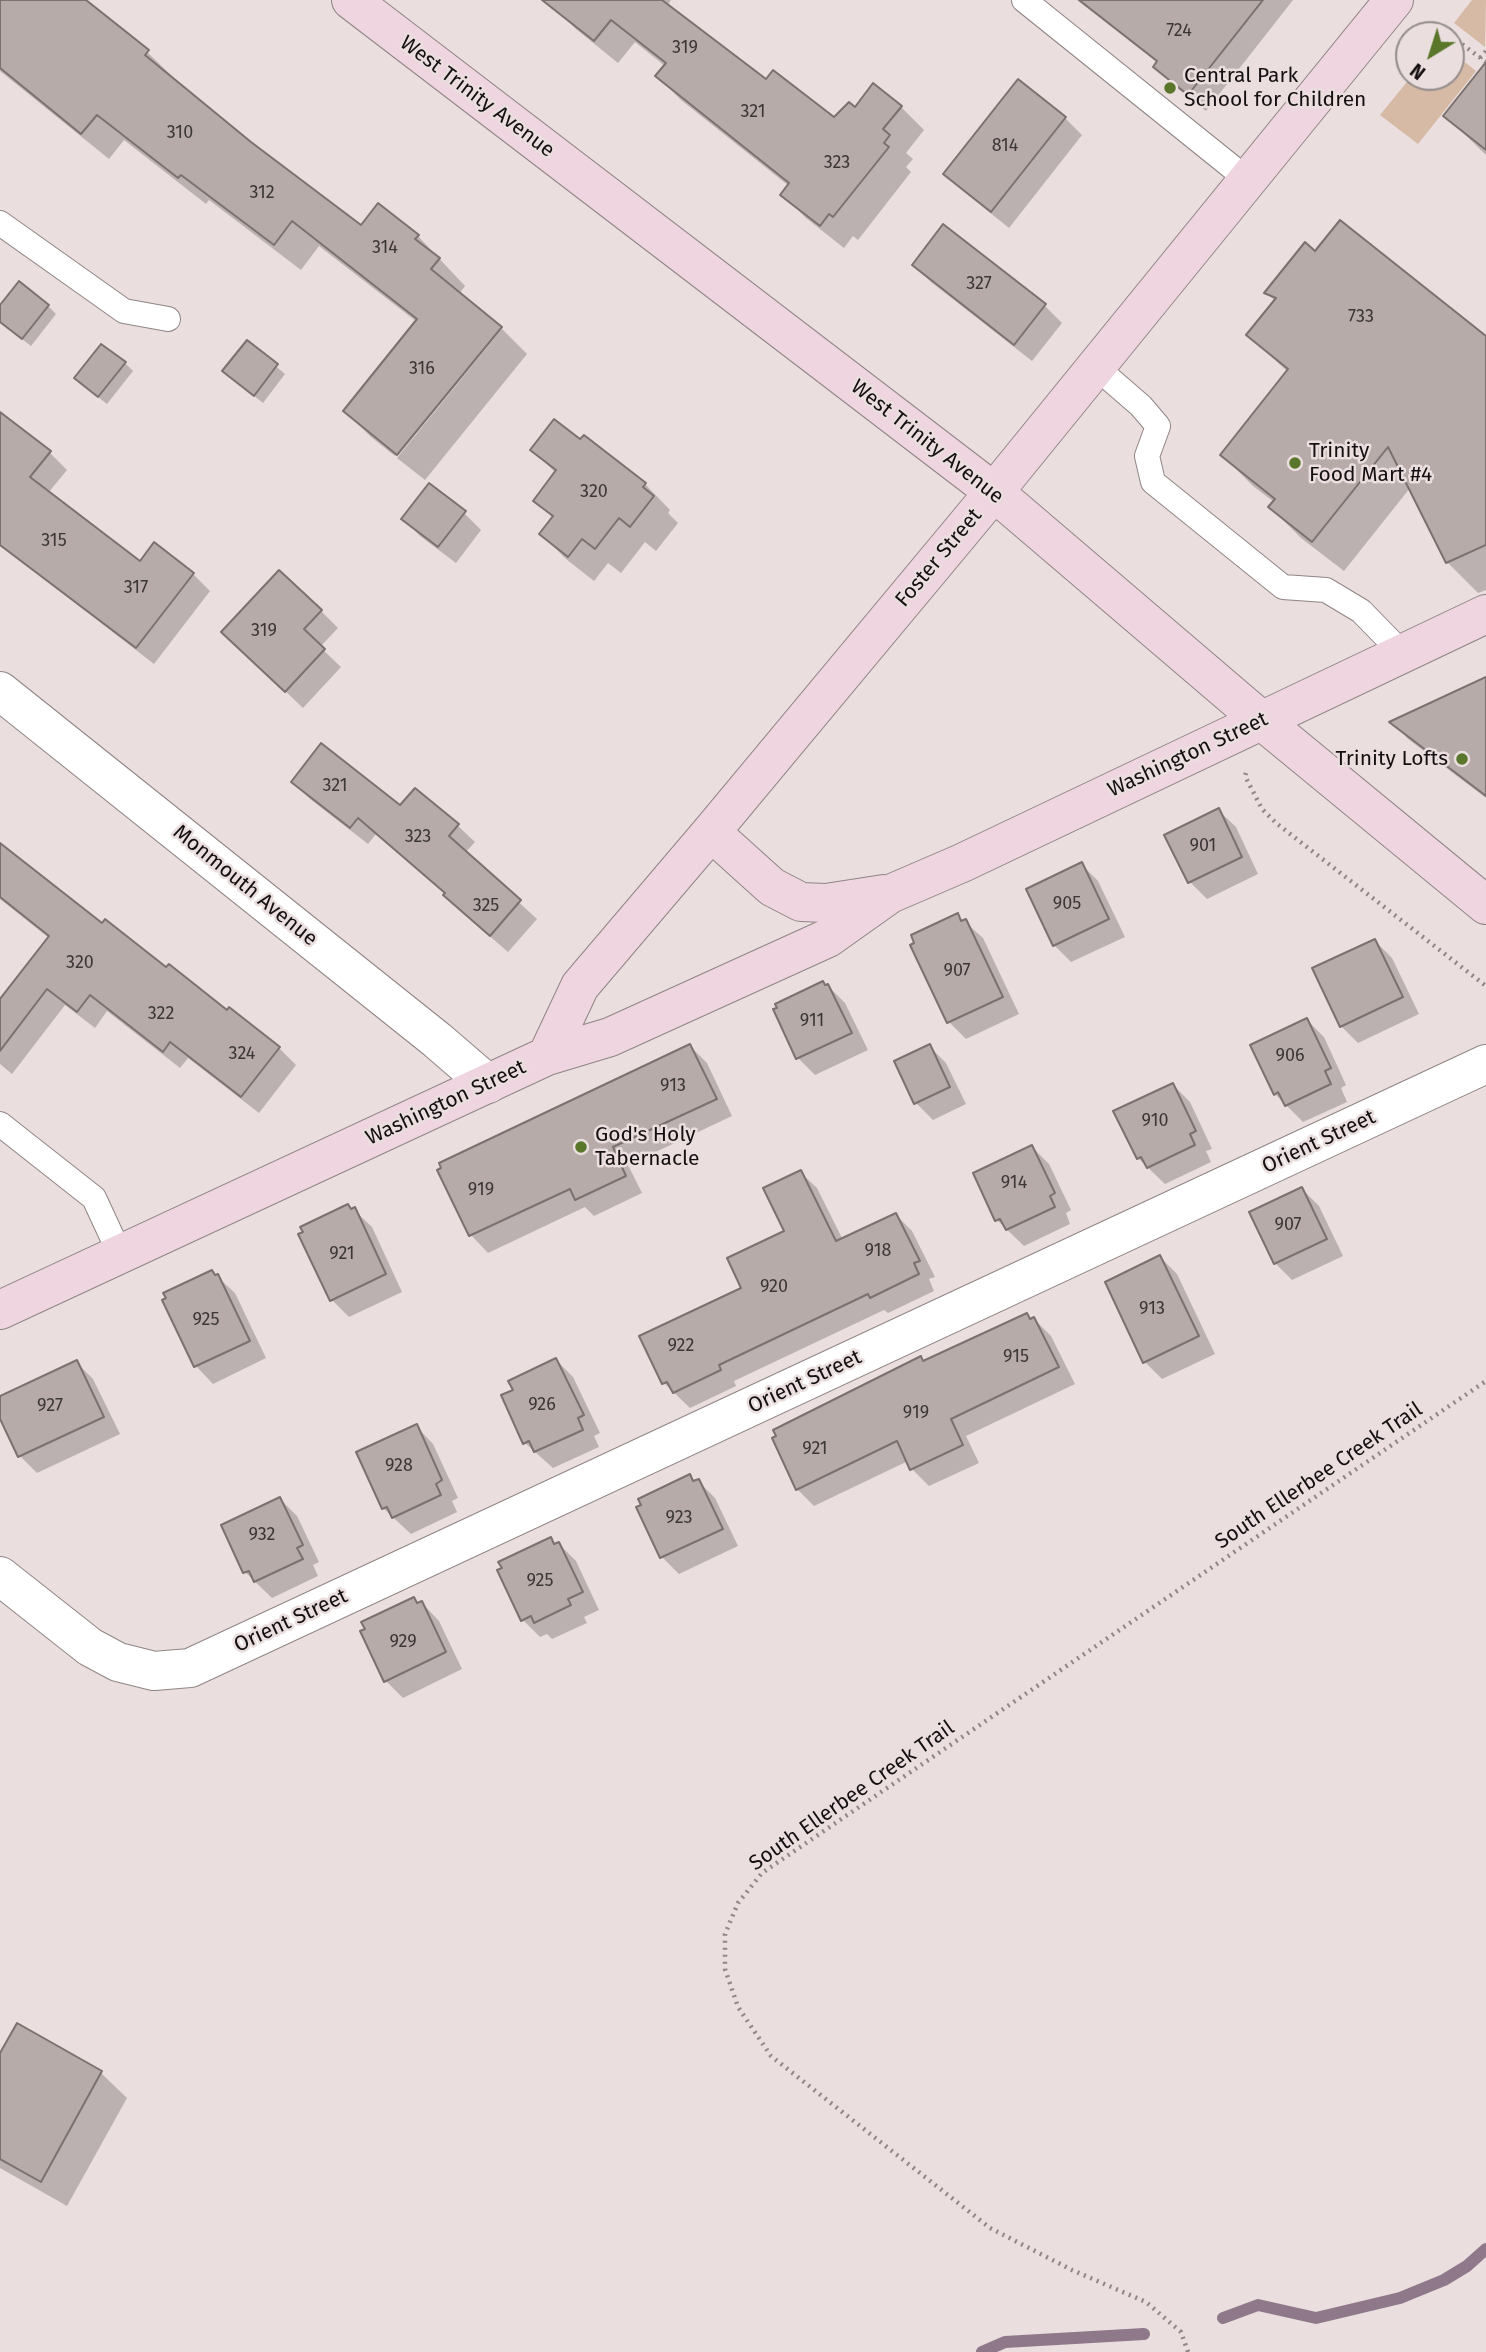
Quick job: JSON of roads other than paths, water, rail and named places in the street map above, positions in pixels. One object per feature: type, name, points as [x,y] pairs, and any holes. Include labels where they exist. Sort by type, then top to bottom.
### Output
[{"type":"street","name":"West Trinity Avenue","points":[[351,0],[994,492],[1262,720],[1486,905]]},
{"type":"street","name":"Foster Street","points":[[547,1056],[580,986],[994,492],[1394,0]]},
{"type":"street","name":"Washington Street","points":[[0,1310],[547,1056],[610,1037],[828,938],[890,894],[962,863],[1486,614]]},
{"type":"street","name":"Monmouth Avenue","points":[[0,691],[488,1083]]},
{"type":"street","name":"Washington Street","points":[[711,832],[772,887],[801,902],[826,903],[890,894]]},
{"type":"street","name":"Orient Street","points":[[0,1576],[90,1647],[118,1662],[154,1671],[190,1668],[1486,1065]]},
{"type":"lane","points":[[1024,0],[1248,180]]},
{"type":"lane","points":[[0,223],[124,311],[168,318]]},
{"type":"lane","points":[[1096,367],[1141,406],[1158,426],[1147,456],[1153,482],[1283,587],[1326,590],[1361,611],[1403,654]]},
{"type":"lane","points":[[0,1124],[93,1198],[120,1254]]},
{"type":"waterway","points":[[1223,2318],[1258,2305],[1316,2318],[1400,2298],[1444,2280],[1467,2266],[1486,2249]]},
{"type":"waterway","points":[[982,2352],[1005,2342],[1144,2334]]},
{"type":"place","name":"Central Park School for Children","points":[[1170,88]]},
{"type":"place","name":"Trinity Food Mart #4","points":[[1295,463]]},
{"type":"place","name":"Trinity Lofts","points":[[1462,759]]},
{"type":"place","name":"God's Holy Tabernacle","points":[[581,1147]]}]
